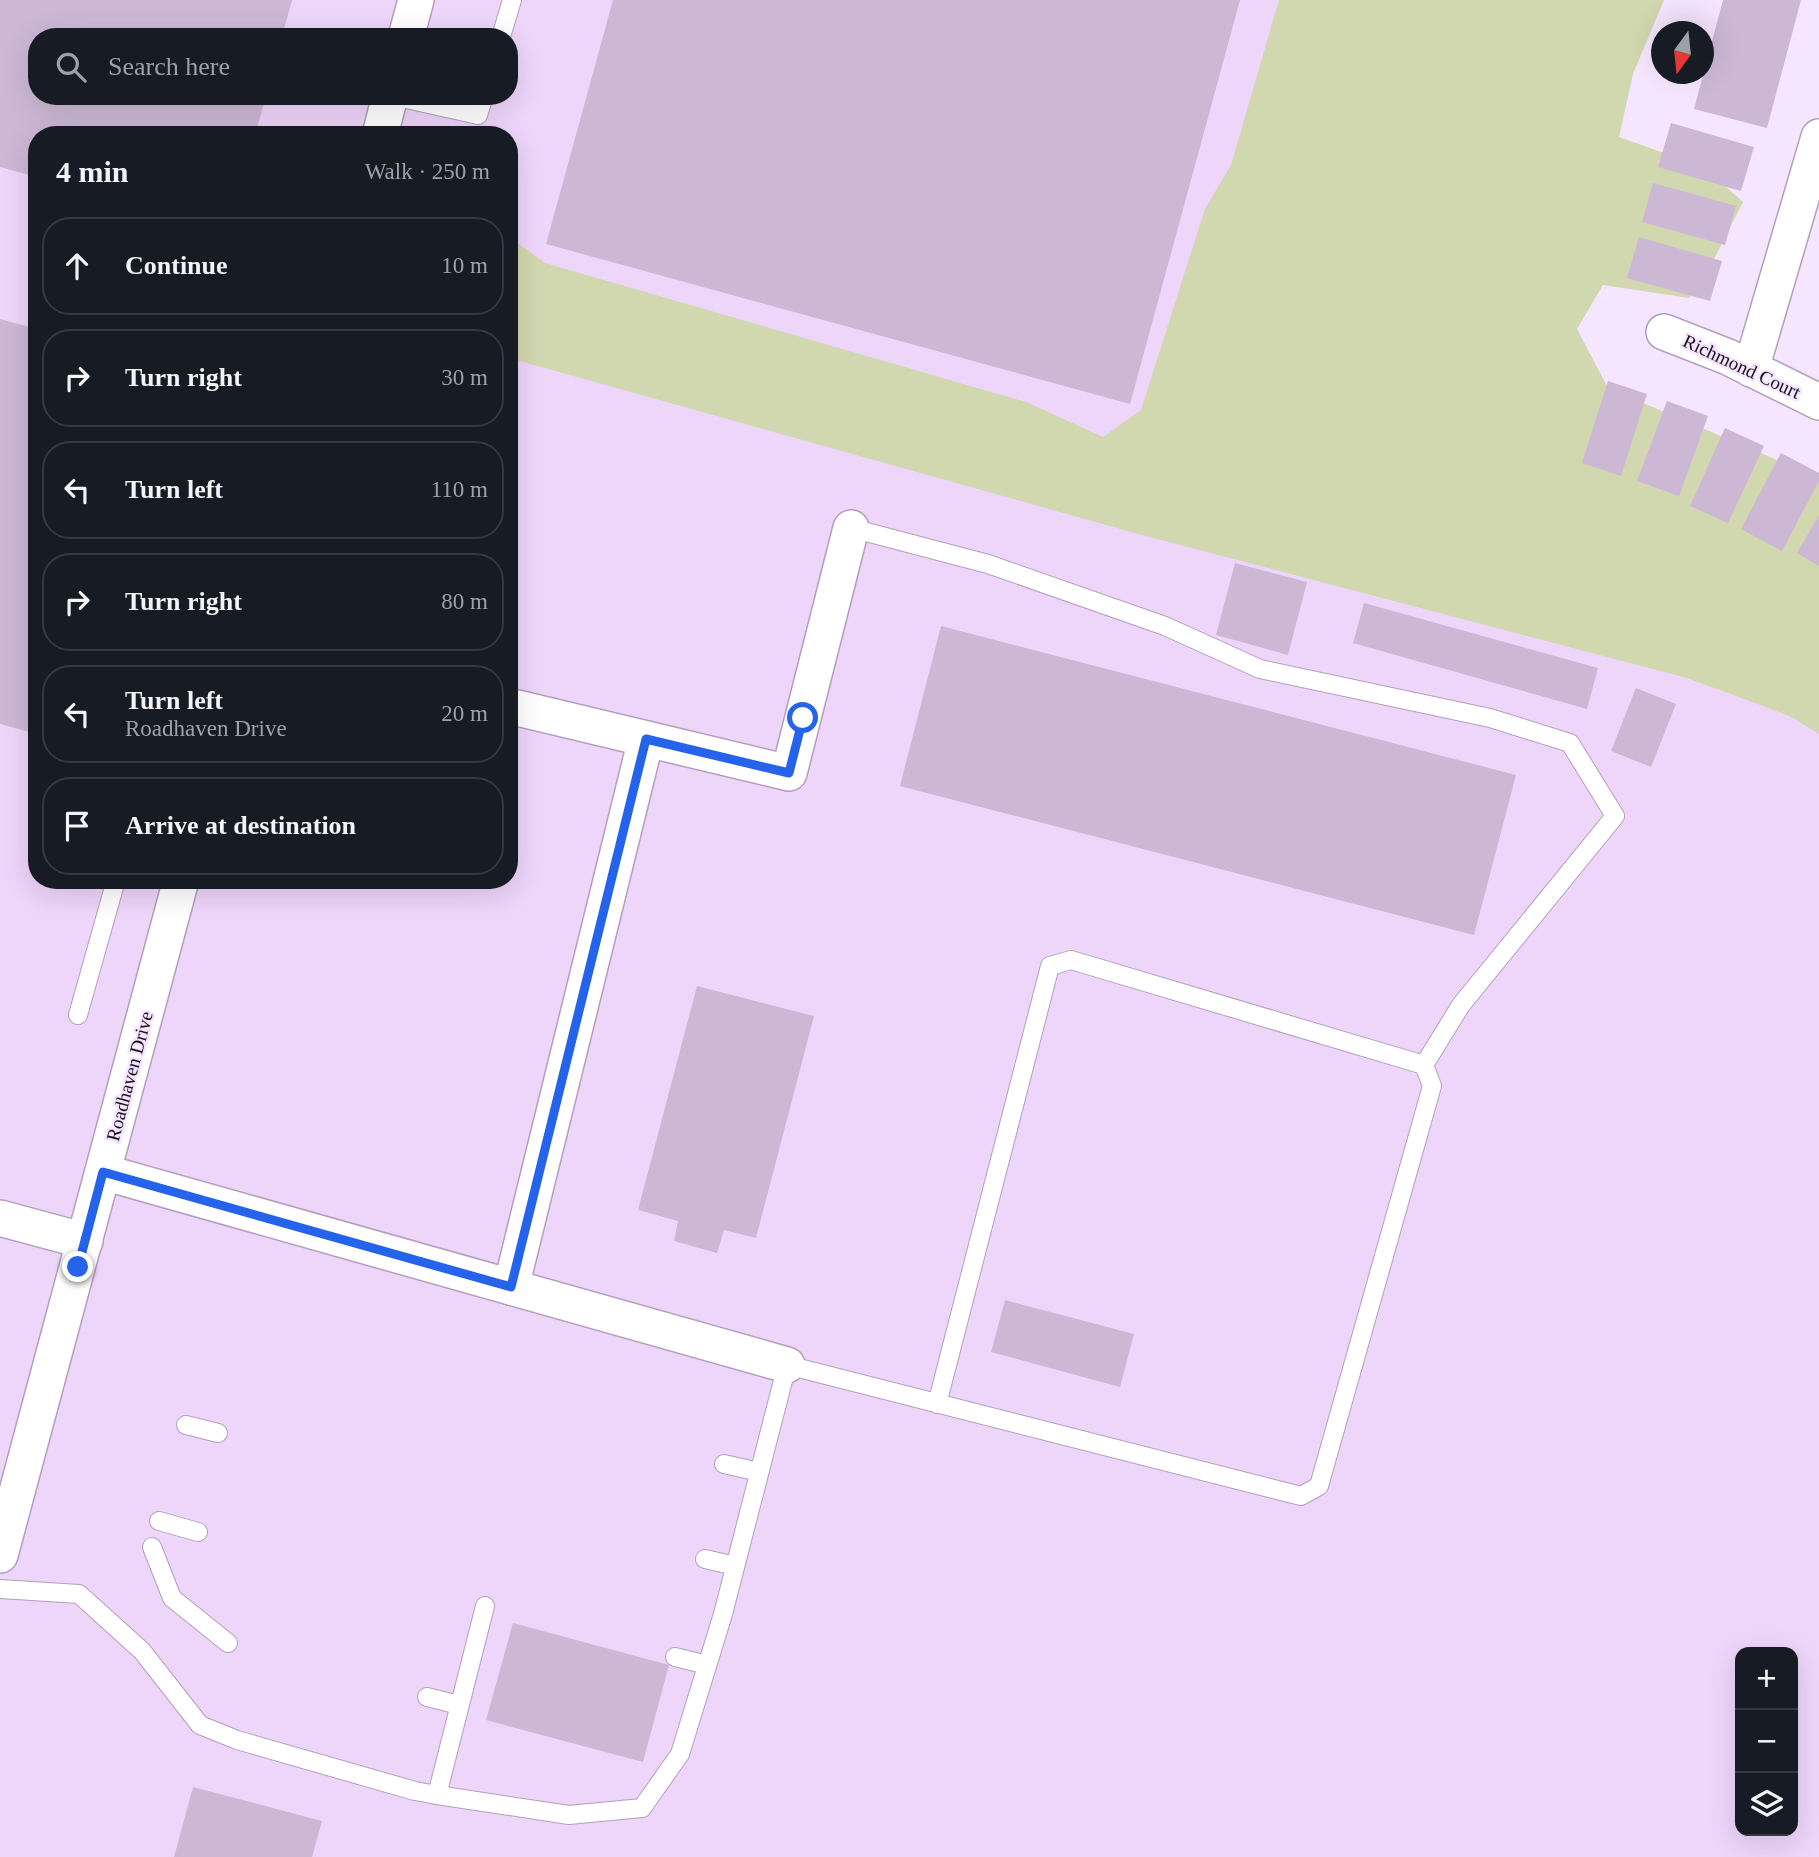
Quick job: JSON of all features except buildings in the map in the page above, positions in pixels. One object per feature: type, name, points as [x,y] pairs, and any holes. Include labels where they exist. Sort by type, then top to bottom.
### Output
[{"type":"street","points":[[408,28],[416,0]]},
{"type":"street","points":[[383,126],[389,105]]},
{"type":"street","points":[[1751,369],[1816,147]]},
{"type":"street","name":"Richmond Court","points":[[1664,332],[1819,402]]},
{"type":"street","points":[[518,708],[789,773],[851,528]]},
{"type":"street","points":[[511,1287],[646,739]]},
{"type":"street","name":"Roadhaven Drive","points":[[0,1555],[179,889]]},
{"type":"street","points":[[103,1172],[787,1365]]},
{"type":"street","points":[[0,1218],[85,1241]]},
{"type":"lane","points":[[504,28],[512,0]]},
{"type":"lane","points":[[433,105],[478,115],[481,105]]},
{"type":"lane","points":[[851,528],[988,564],[1165,626],[1260,669],[1490,718],[1570,743],[1615,817],[1461,1005],[1424,1065]]},
{"type":"lane","points":[[78,1015],[113,889]]},
{"type":"lane","points":[[937,1404],[1050,966],[1071,960],[1424,1065]]},
{"type":"lane","points":[[0,1589],[79,1594],[142,1651],[200,1725],[237,1741],[415,1791],[569,1815],[642,1808],[680,1754],[735,1566],[787,1365],[1301,1496],[1319,1486],[1433,1086],[1424,1065]]},
{"type":"lane","points":[[186,1425],[218,1433]]},
{"type":"lane","points":[[724,1464],[759,1472]]},
{"type":"lane","points":[[159,1521],[198,1532]]},
{"type":"lane","points":[[152,1547],[172,1598],[228,1643]]},
{"type":"lane","points":[[705,1559],[735,1566]]},
{"type":"lane","points":[[437,1794],[485,1606]]},
{"type":"lane","points":[[675,1657],[707,1665]]},
{"type":"lane","points":[[427,1697],[459,1705]]},
{"type":"shaded area","points":[[0,0],[1304,0],[1169,463],[1819,632],[1819,1857],[0,1857]]},
{"type":"green space","points":[[1279,0],[1664,0],[1655,21],[1651,21],[1651,31],[1633,74],[1619,137],[1704,167],[1743,202],[1712,263],[1689,298],[1603,285],[1577,329],[1608,388],[1819,478],[1819,734],[1790,716],[1687,678],[1142,535],[518,361],[518,244],[545,263],[1026,402],[1103,437],[1141,410],[1205,209],[1231,165]]},
{"type":"route","points":[[78,1267],[103,1172],[511,1287],[646,739],[789,773],[803,718]]}]
